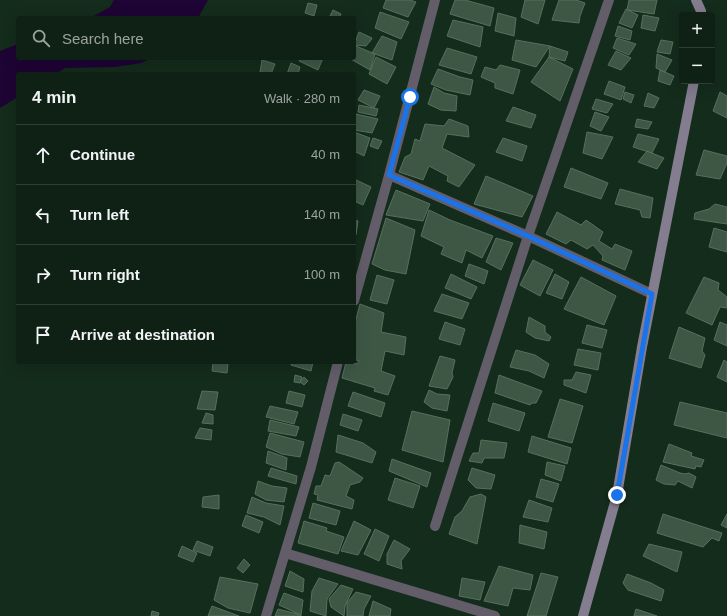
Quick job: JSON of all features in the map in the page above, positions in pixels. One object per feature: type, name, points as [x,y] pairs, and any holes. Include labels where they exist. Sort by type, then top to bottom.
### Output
[{"type":"street","points":[[356,294],[435,0]]},
{"type":"street","points":[[434,526],[528,236],[609,0]]},
{"type":"street","points":[[696,0],[701,12]]},
{"type":"street","points":[[583,616],[617,495],[652,294],[693,84]]},
{"type":"street","points":[[389,175],[528,236],[652,294]]},
{"type":"street","points":[[266,616],[311,467],[337,364]]},
{"type":"street","points":[[285,553],[495,616]]},
{"type":"shaded area","points":[[114,0],[208,0],[199,16],[94,16],[110,7]]},
{"type":"shaded area","points":[[16,45],[16,60],[148,60],[141,63],[115,67],[65,68],[59,72],[16,72],[16,98],[0,108],[0,51]]},
{"type":"building","points":[[386,0],[410,0],[416,2],[408,17],[383,8]]},
{"type":"building","points":[[455,0],[465,0],[494,8],[490,26],[450,14]]},
{"type":"building","points":[[525,0],[545,0],[538,24],[521,17]]},
{"type":"building","points":[[559,0],[576,0],[585,3],[579,23],[552,20]]},
{"type":"building","points":[[629,0],[657,0],[654,14],[627,10]]},
{"type":"building","points":[[308,3],[317,5],[314,16],[305,13]]},
{"type":"building","points":[[626,9],[638,15],[632,28],[619,23]]},
{"type":"building","points":[[333,10],[341,14],[340,16],[330,16]]},
{"type":"building","points":[[380,12],[409,22],[401,39],[375,28]]},
{"type":"building","points":[[498,13],[516,18],[514,36],[495,31]]},
{"type":"building","points":[[643,15],[659,18],[655,31],[641,28]]},
{"type":"building","points":[[453,20],[483,27],[480,47],[447,36]]},
{"type":"building","points":[[618,26],[632,31],[630,40],[615,36]]},
{"type":"building","points":[[359,32],[372,38],[366,46],[356,45]]},
{"type":"building","points":[[382,36],[397,42],[392,60],[372,53]]},
{"type":"building","points":[[617,38],[636,44],[629,55],[613,48]]},
{"type":"building","points":[[516,40],[550,46],[536,67],[512,60]]},
{"type":"building","points":[[661,40],[673,42],[670,54],[657,52]]},
{"type":"building","points":[[356,46],[375,54],[370,70],[352,60],[356,60]]},
{"type":"building","points":[[550,46],[568,52],[565,61],[549,57]]},
{"type":"building","points":[[447,48],[477,57],[471,74],[439,65]]},
{"type":"building","points":[[616,51],[631,58],[621,70],[608,65]]},
{"type":"building","points":[[657,54],[672,60],[665,72],[656,68]]},
{"type":"building","points":[[376,57],[396,67],[387,84],[369,74]]},
{"type":"building","points":[[549,57],[573,69],[560,101],[531,82]]},
{"type":"building","points":[[262,60],[275,64],[272,72],[260,72]]},
{"type":"building","points":[[300,60],[322,60],[318,70],[299,61]]},
{"type":"building","points":[[291,63],[300,67],[299,72],[288,72]]},
{"type":"building","points":[[500,65],[520,70],[513,94],[495,88],[495,83],[481,77],[485,67],[496,70]]},
{"type":"building","points":[[438,69],[473,80],[470,95],[446,90],[431,84]]},
{"type":"building","points":[[660,70],[674,76],[670,85],[658,81]]},
{"type":"building","points":[[609,81],[625,87],[621,100],[604,94]]},
{"type":"building","points":[[434,87],[444,93],[457,96],[456,111],[441,110],[428,104]]},
{"type":"building","points":[[364,90],[380,96],[374,108],[358,100]]},
{"type":"building","points":[[625,92],[634,95],[631,103],[623,99]]},
{"type":"building","points":[[720,92],[727,96],[727,118],[713,111]]},
{"type":"building","points":[[648,93],[659,98],[654,108],[644,106]]},
{"type":"building","points":[[596,99],[613,104],[607,113],[592,109]]},
{"type":"building","points":[[359,105],[378,109],[376,116],[358,112]]},
{"type":"building","points":[[513,107],[536,115],[531,128],[506,121]]},
{"type":"building","points":[[595,112],[609,117],[601,131],[590,126]]},
{"type":"building","points":[[356,114],[378,119],[372,133],[356,130]]},
{"type":"building","points":[[449,119],[468,126],[469,137],[447,134],[442,148],[475,165],[459,187],[447,181],[448,176],[429,166],[423,180],[399,172],[405,157],[411,154],[415,139],[420,141],[425,124],[444,126]]},
{"type":"building","points":[[637,119],[652,122],[648,129],[635,127]]},
{"type":"building","points":[[587,132],[613,137],[602,159],[583,153]]},
{"type":"building","points":[[356,133],[370,138],[364,156],[356,152]]},
{"type":"building","points":[[638,134],[659,139],[652,153],[633,147]]},
{"type":"building","points":[[373,138],[382,141],[378,149],[370,146]]},
{"type":"building","points":[[503,138],[527,146],[522,161],[496,152]]},
{"type":"building","points":[[704,150],[727,156],[727,163],[720,179],[696,175]]},
{"type":"building","points":[[647,151],[664,158],[657,169],[638,162]]},
{"type":"building","points":[[571,168],[608,183],[601,199],[564,187]]},
{"type":"building","points":[[486,176],[533,196],[522,217],[474,204]]},
{"type":"building","points":[[356,180],[371,187],[363,205],[356,202]]},
{"type":"building","points":[[620,189],[653,198],[650,218],[642,217],[640,210],[615,204]]},
{"type":"building","points":[[396,190],[430,204],[423,221],[386,215]]},
{"type":"building","points":[[715,204],[727,207],[727,224],[694,219],[695,213],[709,209]]},
{"type":"building","points":[[429,210],[450,220],[493,236],[482,258],[466,250],[462,263],[441,254],[444,247],[421,236]]},
{"type":"building","points":[[557,212],[581,225],[586,220],[603,232],[599,241],[612,249],[615,244],[632,251],[625,270],[602,260],[603,256],[593,245],[587,249],[571,240],[566,244],[546,234]]},
{"type":"building","points":[[386,218],[415,230],[406,274],[385,270],[372,264]]},
{"type":"building","points":[[356,220],[358,221],[356,235]]},
{"type":"building","points":[[714,228],[727,232],[727,252],[709,247]]},
{"type":"building","points":[[496,238],[513,243],[501,270],[486,262]]},
{"type":"building","points":[[533,260],[553,270],[540,296],[520,285]]},
{"type":"building","points":[[469,264],[488,271],[484,284],[465,276]]},
{"type":"building","points":[[451,274],[477,287],[471,299],[445,288]]},
{"type":"building","points":[[555,274],[569,282],[562,299],[546,293]]},
{"type":"building","points":[[377,275],[394,280],[387,304],[370,300]]},
{"type":"building","points":[[581,277],[616,296],[604,325],[564,309]]},
{"type":"building","points":[[704,277],[719,283],[718,290],[727,297],[727,308],[720,307],[712,325],[686,313]]},
{"type":"building","points":[[442,294],[469,303],[462,319],[434,311]]},
{"type":"building","points":[[360,304],[384,313],[381,332],[406,337],[404,355],[385,351],[381,371],[395,376],[388,395],[374,391],[375,388],[342,378],[346,364],[357,364],[359,361],[356,360],[356,319]]},
{"type":"building","points":[[529,317],[545,326],[545,332],[551,337],[549,341],[535,338],[526,332]]},
{"type":"building","points":[[445,322],[465,329],[460,345],[439,339]]},
{"type":"building","points":[[720,322],[727,325],[727,346],[714,340]]},
{"type":"building","points":[[587,325],[607,330],[602,348],[582,343]]},
{"type":"building","points":[[679,327],[705,338],[702,351],[705,355],[701,368],[669,358]]},
{"type":"building","points":[[578,349],[601,353],[598,370],[574,365]]},
{"type":"building","points":[[516,350],[535,355],[549,364],[544,378],[529,371],[510,367]]},
{"type":"building","points":[[440,356],[455,360],[452,373],[453,377],[447,389],[429,386]]},
{"type":"building","points":[[724,360],[727,362],[727,382],[717,377]]},
{"type":"building","points":[[213,364],[228,364],[227,373],[212,371]]},
{"type":"building","points":[[291,364],[313,364],[311,371]]},
{"type":"building","points":[[576,372],[591,375],[586,393],[564,385],[564,380],[572,380]]},
{"type":"building","points":[[295,375],[302,377],[300,383],[294,382]]},
{"type":"building","points":[[499,375],[542,391],[536,403],[532,403],[530,405],[495,393]]},
{"type":"building","points":[[304,377],[308,381],[304,385],[300,382]]},
{"type":"building","points":[[429,390],[437,394],[450,395],[447,411],[432,408],[424,402]]},
{"type":"building","points":[[202,391],[218,392],[215,410],[197,409]]},
{"type":"building","points":[[289,391],[305,395],[302,407],[286,403]]},
{"type":"building","points":[[353,392],[385,403],[381,417],[348,406]]},
{"type":"building","points":[[560,399],[583,406],[572,443],[548,437]]},
{"type":"building","points":[[680,402],[727,413],[727,438],[674,425]]},
{"type":"building","points":[[493,403],[525,413],[519,431],[488,421]]},
{"type":"building","points":[[270,406],[298,412],[294,424],[266,417]]},
{"type":"building","points":[[412,411],[450,420],[443,462],[402,450]]},
{"type":"building","points":[[206,413],[213,415],[213,424],[202,423]]},
{"type":"building","points":[[343,414],[362,420],[358,431],[340,425]]},
{"type":"building","points":[[270,420],[299,427],[296,436],[268,431]]},
{"type":"building","points":[[200,428],[212,430],[211,440],[195,438]]},
{"type":"building","points":[[270,433],[304,442],[300,457],[282,454],[266,447]]},
{"type":"building","points":[[338,435],[363,443],[376,452],[372,463],[336,452]]},
{"type":"building","points":[[532,436],[571,448],[567,464],[528,452]]},
{"type":"building","points":[[481,440],[507,443],[504,458],[484,458],[482,463],[469,461],[473,453],[479,453]]},
{"type":"building","points":[[669,444],[692,453],[691,456],[704,460],[701,467],[696,466],[695,469],[663,462]]},
{"type":"building","points":[[268,451],[287,458],[286,470],[266,463]]},
{"type":"building","points":[[392,459],[431,473],[427,487],[389,471]]},
{"type":"building","points":[[339,462],[363,478],[360,482],[350,485],[346,496],[354,500],[352,509],[317,500],[318,495],[314,494],[316,486],[321,486],[325,475],[330,476],[335,463]]},
{"type":"building","points":[[547,462],[565,466],[561,481],[545,475]]},
{"type":"building","points":[[661,465],[680,473],[689,473],[696,477],[692,488],[678,481],[675,485],[664,484],[656,480]]},
{"type":"building","points":[[271,468],[297,476],[296,484],[268,476]]},
{"type":"building","points":[[472,468],[495,475],[491,489],[476,488],[468,480]]},
{"type":"building","points":[[395,478],[420,486],[413,508],[388,500]]},
{"type":"building","points":[[541,479],[559,484],[553,502],[536,497]]},
{"type":"building","points":[[258,481],[272,486],[287,488],[284,502],[266,500],[255,494]]},
{"type":"building","points":[[481,494],[486,497],[477,544],[449,534],[455,517],[462,511],[470,497]]},
{"type":"building","points":[[219,495],[219,509],[202,507],[203,497]]},
{"type":"building","points":[[252,497],[266,503],[284,506],[280,525],[264,517],[247,513]]},
{"type":"building","points":[[529,500],[552,508],[548,522],[523,517]]},
{"type":"building","points":[[313,503],[340,511],[336,525],[309,518]]},
{"type":"building","points":[[663,514],[722,533],[719,541],[712,538],[703,547],[657,533]]},
{"type":"building","points":[[727,514],[727,528],[721,525]]},
{"type":"building","points":[[246,515],[263,522],[259,533],[242,526]]},
{"type":"building","points":[[304,521],[327,528],[326,531],[344,537],[338,554],[298,543]]},
{"type":"building","points":[[354,521],[371,530],[358,555],[341,551]]},
{"type":"building","points":[[520,525],[547,532],[544,549],[519,543]]},
{"type":"building","points":[[375,529],[389,536],[379,561],[364,554]]},
{"type":"building","points":[[394,540],[410,549],[401,561],[402,569],[387,564],[387,554]]},
{"type":"building","points":[[197,541],[213,547],[210,556],[193,550]]},
{"type":"building","points":[[649,544],[682,552],[677,572],[643,556]]},
{"type":"building","points":[[182,546],[197,553],[193,562],[178,556]]},
{"type":"building","points":[[244,559],[250,565],[243,573],[237,568]]},
{"type":"building","points":[[499,566],[533,575],[530,590],[513,588],[508,606],[484,601]]},
{"type":"building","points":[[290,571],[304,579],[303,592],[285,586]]},
{"type":"building","points":[[541,573],[558,577],[546,616],[527,616]]},
{"type":"building","points":[[627,574],[651,583],[664,590],[661,601],[628,590],[623,583]]},
{"type":"building","points":[[220,577],[258,584],[250,613],[228,608],[214,600]]},
{"type":"building","points":[[319,578],[338,584],[327,599],[326,616],[310,611],[312,591]]},
{"type":"building","points":[[462,578],[485,582],[480,600],[459,596]]},
{"type":"building","points":[[341,585],[353,589],[345,606],[344,616],[331,607],[329,599]]},
{"type":"building","points":[[356,592],[371,596],[364,609],[363,616],[347,616],[347,603]]},
{"type":"building","points":[[284,593],[303,600],[301,615],[279,605]]},
{"type":"building","points":[[373,601],[391,609],[390,616],[369,616]]},
{"type":"building","points":[[212,606],[239,616],[208,616]]},
{"type":"building","points":[[278,609],[301,615],[301,616],[275,616]]},
{"type":"building","points":[[636,609],[657,616],[634,616]]},
{"type":"building","points":[[152,611],[159,613],[158,616],[151,616]]},
{"type":"route","points":[[410,97],[389,175],[528,236],[652,294],[617,495]]}]
